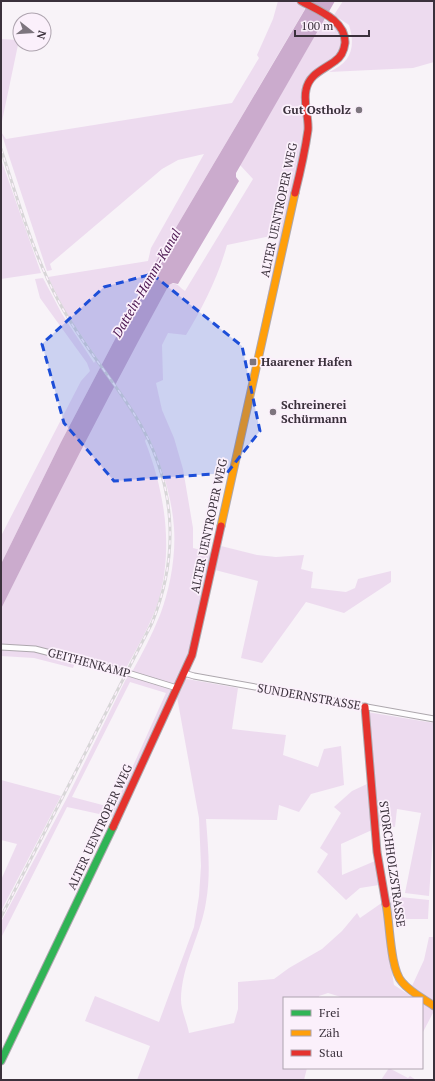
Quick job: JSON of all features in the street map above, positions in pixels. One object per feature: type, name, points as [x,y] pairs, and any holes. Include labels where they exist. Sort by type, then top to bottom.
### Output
[{"type":"street","name":"ALTER UENTROPER WEG","points":[[1,1061],[91,874],[184,673],[195,644],[298,180],[308,129],[305,92],[306,87],[315,74],[334,63],[342,56],[345,46],[345,36],[341,27],[301,1]]},
{"type":"street","name":"GEITHENKAMP","points":[[1,647],[35,649],[128,673],[176,688]]},
{"type":"street","name":"SUNDERNSTRASSE","points":[[184,673],[365,708],[434,719]]},
{"type":"street","name":"STORCHHOLZSTRASSE","points":[[365,708],[377,852],[388,913],[393,958],[397,974],[402,982],[421,997]]},
{"type":"street","name":"STORCHHOLZSTRASSE","points":[[423,999],[434,1006]]},
{"type":"highlighted area","points":[[152,274],[242,346],[260,431],[227,473],[114,481],[64,423],[42,344],[104,287]]},
{"type":"shaded area","points":[[278,1],[296,1],[305,9],[155,263],[61,442],[1,564],[1,536],[81,381],[90,371],[87,363],[40,298],[35,279],[43,278],[62,314],[94,363],[97,358],[66,313],[48,277],[148,261],[151,248],[204,154],[178,160],[162,169],[50,264],[52,270],[47,271],[1,132],[6,139],[232,103],[259,58],[257,55],[273,19]]},
{"type":"shaded area","points":[[343,1],[434,1],[434,62],[413,68],[329,72],[347,59],[352,47],[349,25],[334,15]]},
{"type":"shaded area","points":[[324,20],[340,30],[343,42],[339,55],[307,79],[305,131],[258,342],[280,234],[227,245],[210,292],[186,335],[168,333],[162,345],[163,380],[156,383],[162,410],[174,438],[183,469],[193,528],[193,548],[212,553],[191,643],[186,660],[174,685],[132,672],[164,605],[172,572],[174,550],[174,528],[171,504],[157,457],[148,435],[145,441],[158,480],[165,521],[166,562],[163,582],[155,611],[125,670],[76,660],[73,668],[34,658],[1,656],[1,609],[76,458],[116,381],[169,285],[176,284],[185,291],[253,179],[240,165]]},
{"type":"shaded area","points":[[1,39],[12,40],[12,52],[16,52],[1,126]]},
{"type":"shaded area","points":[[1,159],[41,273],[1,279]]},
{"type":"shaded area","points":[[221,546],[257,555],[276,557],[304,555],[301,569],[313,572],[311,588],[346,592],[355,588],[358,579],[391,571],[391,582],[344,613],[306,602],[262,663],[241,658],[258,581],[215,570]]},
{"type":"shaded area","points":[[128,675],[172,690],[113,817],[67,807],[1,938],[1,922],[68,796]],"holes":[[[130,682],[166,693],[114,808],[72,797]]]},
{"type":"shaded area","points":[[187,679],[238,688],[232,729],[286,735],[283,755],[318,767],[324,749],[341,746],[344,785],[311,794],[299,812],[279,805],[277,820],[206,819],[209,860],[208,892],[200,926],[184,975],[182,987],[181,1004],[189,1033],[234,1023],[238,1009],[238,982],[274,979],[289,968],[322,949],[342,931],[357,913],[360,918],[383,902],[387,922],[394,985],[412,997],[341,997],[328,993],[319,997],[283,997],[283,1069],[307,1069],[304,1080],[137,1080],[150,1046],[85,1021],[95,996],[159,1022],[194,927],[199,896],[201,866],[199,818],[177,697],[184,681]]},
{"type":"shaded area","points":[[367,712],[434,723],[434,822],[429,896],[405,893],[421,813],[397,809],[395,827],[377,826]]},
{"type":"shaded area","points":[[1,780],[61,796],[1,911],[1,880],[17,844],[1,840]]},
{"type":"shaded area","points":[[367,784],[372,830],[341,844],[342,875],[375,861],[379,885],[360,888],[346,900],[317,872],[328,854],[320,848],[341,813],[334,807],[352,791]]},
{"type":"shaded area","points":[[390,896],[429,900],[428,919],[393,919]]},
{"type":"shaded area","points":[[429,937],[434,937],[434,1002],[412,986],[424,960]]},
{"type":"shaded area","points":[[423,1004],[434,1011],[423,1032]]},
{"type":"shaded area","points":[[388,1069],[391,1069],[408,1078],[410,1076],[416,1080],[381,1080]]},
{"type":"water","name":"Datteln-Hamm-Kanal","points":[[310,1],[335,1],[236,173],[236,177],[239,181],[178,284],[173,283],[169,285],[125,365],[1,609],[1,564],[61,442],[155,263]]},
{"type":"railway","points":[[1,149],[41,265],[59,302],[87,346],[127,403],[149,442],[159,467],[166,493],[170,518],[170,545],[167,571],[161,597],[152,623],[1,917]]},
{"type":"traffic: fast","points":[[1,1061],[113,827]]},
{"type":"traffic: slow","points":[[221,526],[295,193]]},
{"type":"traffic: slow","points":[[386,904],[393,957],[398,976],[409,989],[420,997]]},
{"type":"traffic: slow","points":[[423,999],[434,1006]]},
{"type":"traffic: jam","points":[[295,193],[308,130],[305,100],[306,90],[313,76],[341,56],[345,43],[344,35],[336,22],[322,12],[301,1]]},
{"type":"traffic: jam","points":[[113,827],[192,655],[221,526]]},
{"type":"traffic: jam","points":[[365,707],[377,852],[386,904]]},
{"type":"place","name":"Gut Ostholz","points":[[359,110]]},
{"type":"place","name":"Haarener Hafen","points":[[253,362]]},
{"type":"place","name":"Schreinerei Schürmann","points":[[273,412]]}]
